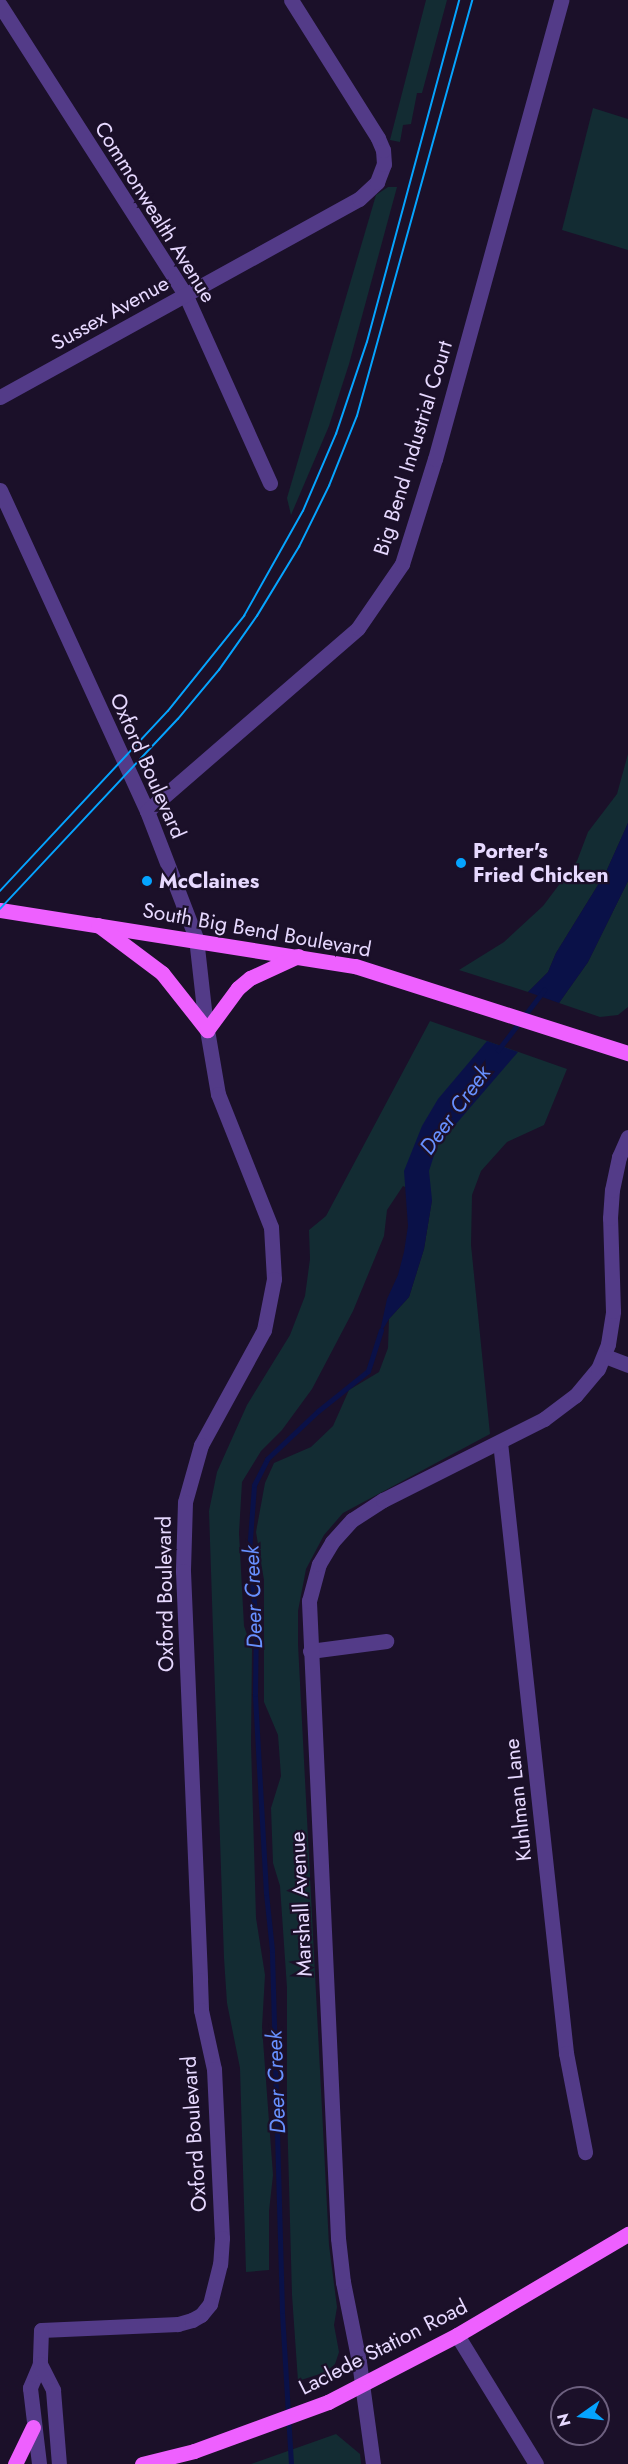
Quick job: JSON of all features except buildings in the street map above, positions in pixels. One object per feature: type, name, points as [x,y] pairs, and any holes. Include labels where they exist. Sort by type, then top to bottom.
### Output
[{"type":"main road","name":"South Big Bend Boulevard","points":[[0,909],[196,938],[355,966],[628,1053]]},
{"type":"main road","points":[[98,924],[162,973],[207,1029],[238,988],[250,978],[298,956]]},
{"type":"main road","name":"Laclede Station Road","points":[[142,2464],[194,2451],[328,2402],[362,2386],[457,2335],[628,2234]]},
{"type":"main road","points":[[15,2464],[33,2427]]},
{"type":"street","name":"Sussex Avenue","points":[[0,397],[359,199],[377,182],[384,164],[383,150],[378,138],[291,0]]},
{"type":"street","name":"Big Bend Industrial Court","points":[[147,811],[358,628],[402,564],[435,459],[561,0]]},
{"type":"street","name":"Commonwealth Avenue","points":[[0,4],[186,296],[270,483]]},
{"type":"street","name":"Oxford Boulevard","points":[[0,490],[147,811],[196,938],[207,1029],[218,1094],[271,1227],[274,1279],[264,1330],[201,1445],[185,1502],[183,1571],[201,2010],[214,2069],[222,2238],[220,2264],[210,2304],[201,2315],[192,2320],[178,2324],[41,2330],[40,2364],[30,2388],[39,2464]]},
{"type":"street","points":[[628,1137],[620,1157],[612,1190],[610,1218],[613,1311],[605,1356],[628,1365]]},
{"type":"street","name":"Marshall Avenue","points":[[373,2464],[338,2238],[308,1623],[313,1582],[326,1552],[343,1530],[365,1511],[544,1419],[575,1396],[590,1380],[605,1356]]},
{"type":"street","name":"Kuhlman Lane","points":[[500,1442],[566,2053],[585,2152]]},
{"type":"street","points":[[310,1651],[386,1641]]},
{"type":"street","points":[[457,2335],[536,2464]]},
{"type":"street","name":"Oxford Boulevard","points":[[40,2364],[53,2390],[59,2464]]},
{"type":"shaded area","points":[[426,0],[447,0],[422,93],[417,93],[411,124],[403,125],[400,142],[390,140]]},
{"type":"shaded area","points":[[593,108],[628,119],[628,250],[562,230]]},
{"type":"shaded area","points":[[388,187],[397,187],[349,364],[329,426],[291,515],[287,498],[376,195]]},
{"type":"shaded area","points":[[628,754],[628,823],[606,872],[556,953],[548,972],[528,992],[459,970],[504,942],[543,906],[577,861],[588,832],[617,794]]},
{"type":"shaded area","points":[[628,881],[628,1007],[618,1015],[600,1017],[559,1003],[588,962]]},
{"type":"shaded area","points":[[430,1021],[567,1069],[544,1125],[507,1142],[481,1171],[472,1195],[471,1245],[490,1434],[343,1513],[324,1535],[306,1569],[298,1611],[298,1644],[329,2245],[337,2307],[334,2325],[339,2352],[335,2364],[326,2372],[298,2381],[292,2295],[287,2111],[287,1988],[280,1886],[273,1863],[271,1808],[281,1776],[278,1735],[264,1702],[264,1580],[256,1532],[265,1483],[274,1463],[311,1447],[333,1426],[349,1390],[379,1372],[388,1348],[389,1319],[409,1297],[424,1249],[432,1200],[403,1186],[387,1210],[384,1236],[353,1311],[312,1389],[282,1430],[261,1451],[242,1482],[239,1533],[244,1626],[252,1649],[251,1744],[256,1918],[265,1975],[262,2027],[273,2175],[269,2211],[269,2270],[246,2272],[240,2068],[227,2003],[224,1958],[209,1511],[217,1472],[247,1405],[290,1335],[305,1296],[310,1259],[309,1230],[326,1216]]},
{"type":"shaded area","points":[[336,2434],[360,2454],[361,2464],[251,2464]]},
{"type":"water","points":[[628,823],[628,881],[588,962],[559,1003],[528,992],[548,972],[556,953],[606,872]]},
{"type":"water","points":[[487,1041],[518,1052],[437,1146],[429,1171],[432,1200],[424,1249],[409,1297],[389,1319],[379,1336],[387,1299],[398,1275],[408,1226],[404,1171],[422,1126],[438,1099]]},
{"type":"waterway","name":"Deer Creek","points":[[498,1050],[544,990]]},
{"type":"waterway","name":"Deer Creek","points":[[291,2464],[282,2311],[272,1950],[266,1893],[255,1694],[256,1623],[249,1552],[254,1485],[267,1459],[318,1411],[368,1371],[381,1330]]},
{"type":"tram line","points":[[0,891],[168,711],[244,616],[303,511],[336,434],[367,342],[459,0]]},
{"type":"tram line","points":[[0,909],[178,719],[219,670],[257,616],[299,547],[329,486],[357,416],[472,0]]},
{"type":"place","name":"Porter's Fried Chicken","points":[[461,863]]},
{"type":"place","name":"McClaines","points":[[147,881]]}]
